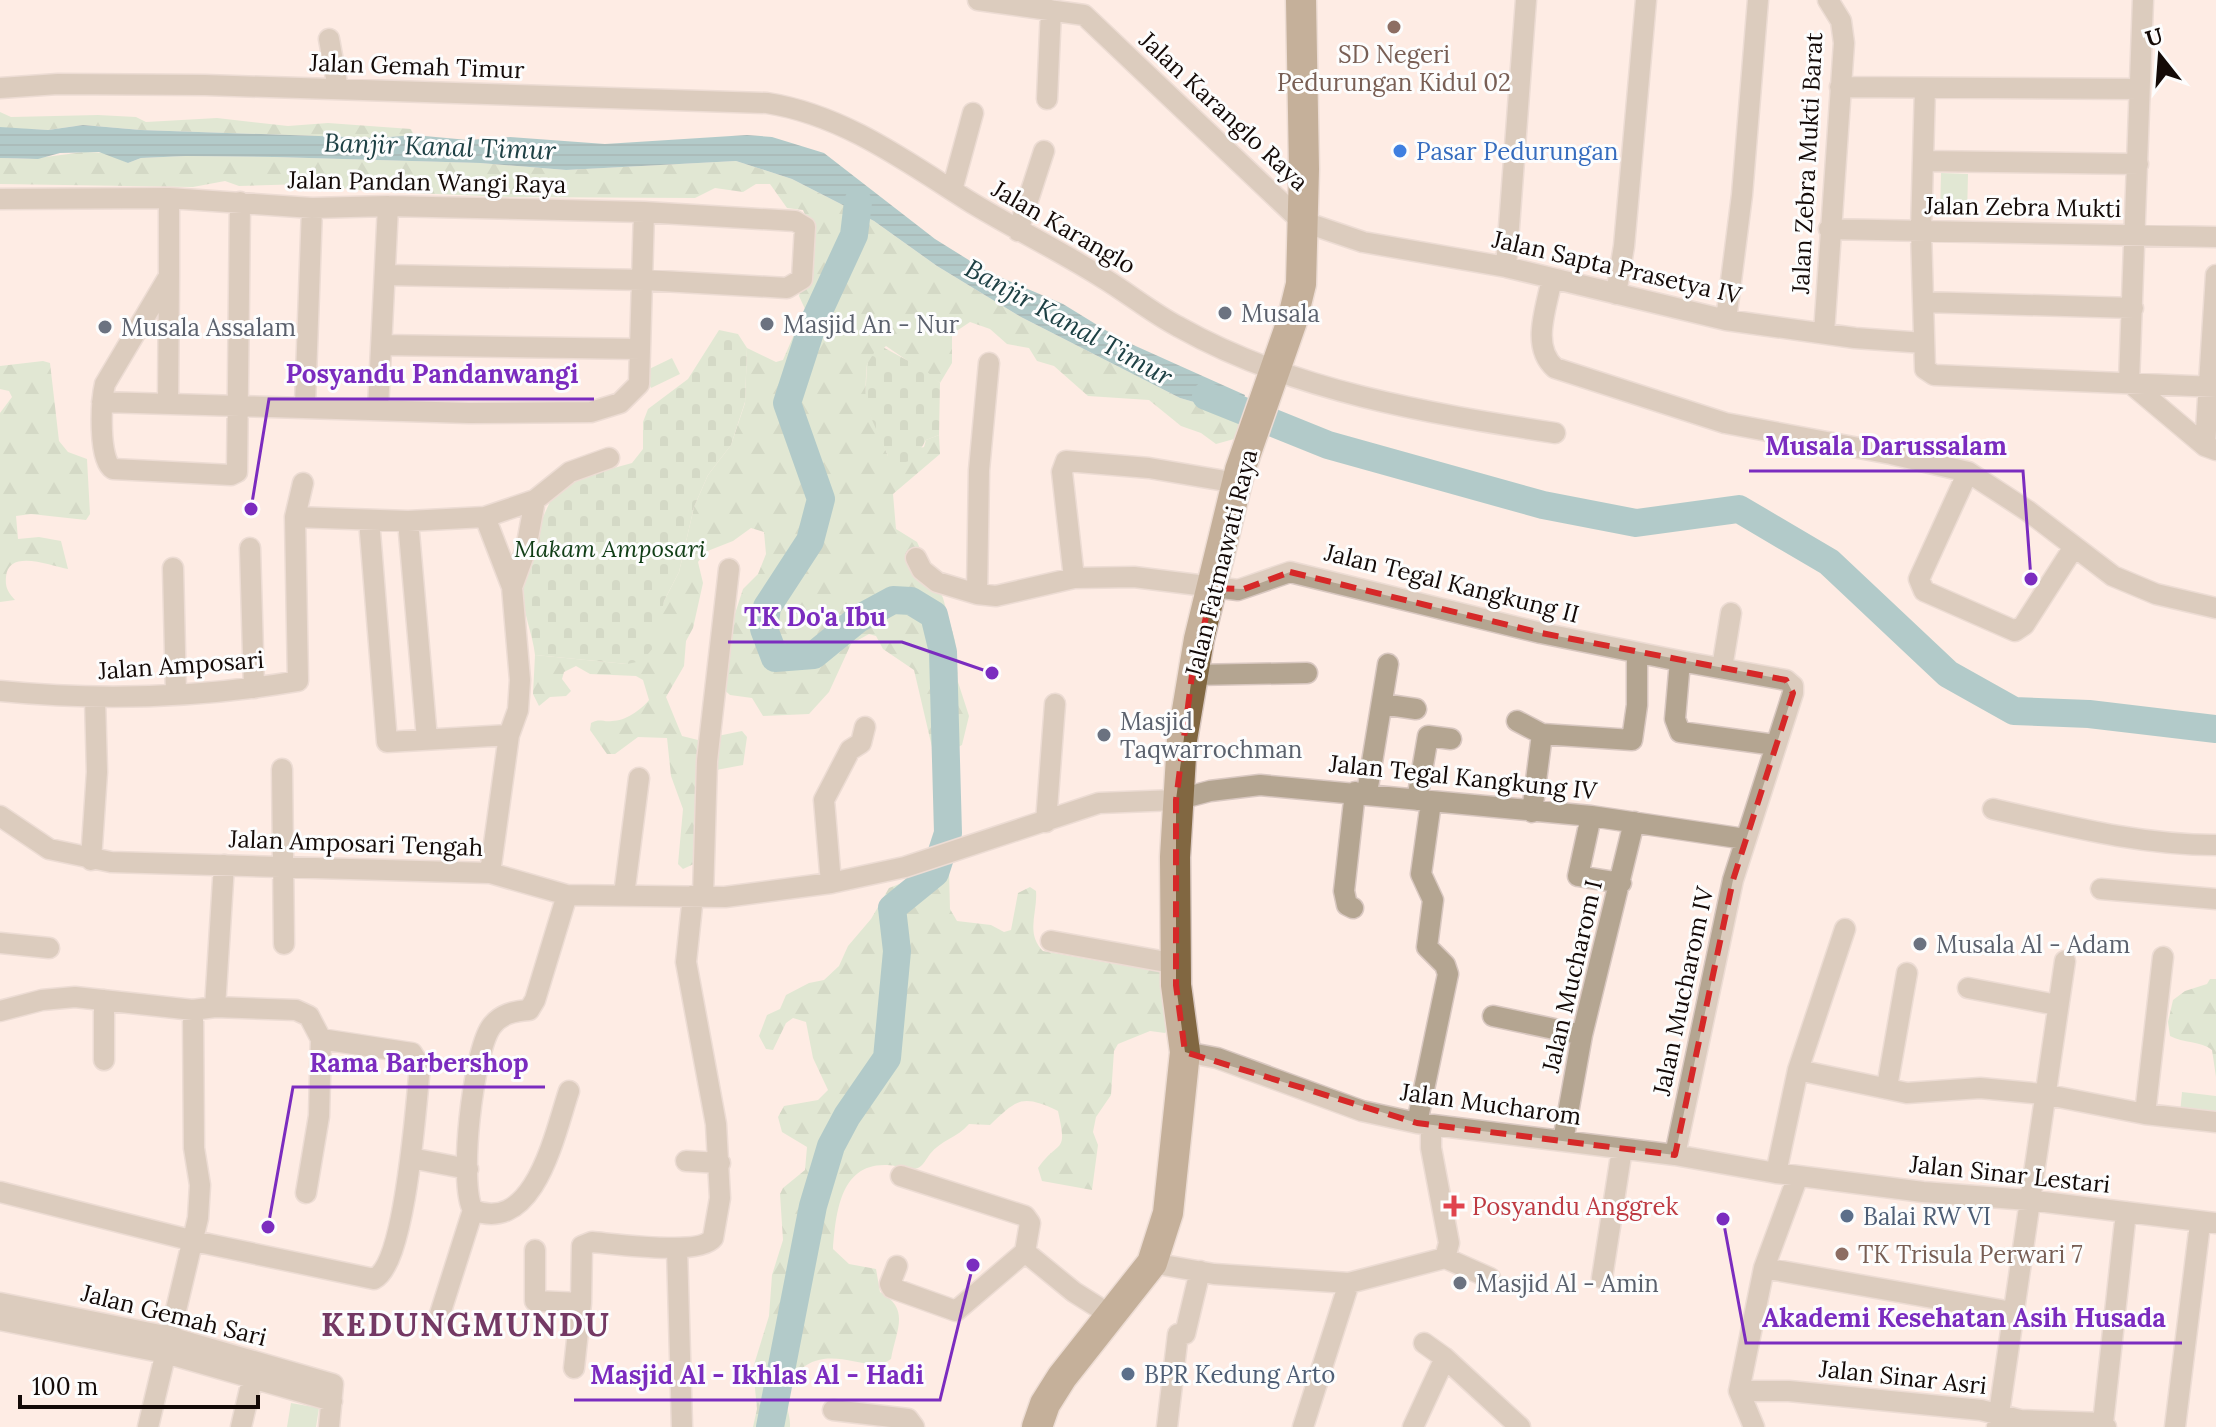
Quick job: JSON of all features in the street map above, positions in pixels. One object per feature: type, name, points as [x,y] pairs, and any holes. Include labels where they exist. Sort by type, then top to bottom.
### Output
[{"type":"main road","name":"Jalan Fatmawati Raya","points":[[1037,1427],[1053,1391],[1152,1263],[1162,1240],[1172,1188],[1185,1052],[1177,964],[1176,800],[1192,675],[1238,477],[1301,284],[1304,169],[1301,0]]},
{"type":"street","name":"Jalan Karanglo Raya","points":[[978,0],[1051,10],[1086,7],[1301,221]]},
{"type":"street","points":[[1506,267],[1526,0]]},
{"type":"street","points":[[1616,294],[1624,246],[1646,0]]},
{"type":"street","points":[[1726,320],[1742,195],[1758,0]]},
{"type":"street","name":"Jalan Zebra Mukti Barat","points":[[1824,333],[1844,32],[1828,0]]},
{"type":"street","points":[[2129,382],[2143,0]]},
{"type":"street","points":[[1047,99],[1051,10]]},
{"type":"street","points":[[329,39],[338,89]]},
{"type":"street","name":"Jalan Gemah Timur","points":[[0,88],[111,84],[767,103],[794,107],[830,121]]},
{"type":"street","points":[[1840,87],[2139,89]]},
{"type":"street","points":[[1925,88],[1921,231],[1923,364],[1934,375],[2213,387]]},
{"type":"street","points":[[952,190],[973,113]]},
{"type":"street","name":"Jalan Karanglo","points":[[830,121],[884,147],[1018,231],[1272,379],[1461,418],[1555,433]]},
{"type":"street","points":[[1018,231],[1044,151]]},
{"type":"street","points":[[1923,161],[2138,164]]},
{"type":"street","points":[[168,404],[169,198]]},
{"type":"street","name":"Jalan Pandan Wangi Raya","points":[[0,199],[169,198],[312,208],[388,206],[644,212],[795,221],[805,227],[804,272],[800,282],[787,288],[644,280]]},
{"type":"street","points":[[169,276],[108,375],[102,402],[106,464],[113,469],[231,475],[238,467],[236,406],[240,202]]},
{"type":"street","points":[[378,409],[388,206]]},
{"type":"street","points":[[305,405],[312,208]]},
{"type":"street","points":[[102,402],[305,405],[469,413],[605,410],[634,393],[639,384],[644,212]]},
{"type":"street","name":"Jalan Sapta Prasetya IV","points":[[1301,221],[1363,242],[1506,267],[1726,320],[1924,343]]},
{"type":"street","name":"Jalan Zebra Mukti","points":[[1829,229],[2216,237]]},
{"type":"street","points":[[386,275],[644,280]]},
{"type":"street","points":[[2210,448],[2216,275]]},
{"type":"street","points":[[1552,278],[1541,342],[1546,360],[1555,368],[1725,423],[1968,472],[2132,587],[2216,608]]},
{"type":"street","points":[[1923,302],[2133,308]]},
{"type":"street","points":[[382,345],[639,349]]},
{"type":"street","points":[[977,594],[979,470],[989,363]]},
{"type":"street","points":[[2129,382],[2210,448]]},
{"type":"street","points":[[303,483],[295,517],[408,521],[485,517],[535,500],[570,472],[609,458]]},
{"type":"street","points":[[1074,578],[1062,472],[1066,461],[1238,477]]},
{"type":"street","points":[[1968,472],[1919,579],[1924,591],[2015,631],[2024,625],[2074,547]]},
{"type":"street","points":[[512,587],[526,549],[535,500]]},
{"type":"street","name":"Jalan Amposari","points":[[0,691],[95,698],[254,688],[298,681],[295,517]]},
{"type":"street","points":[[485,517],[512,587],[520,680],[518,710],[509,735],[490,873]]},
{"type":"street","points":[[369,520],[387,742],[509,735]]},
{"type":"street","points":[[408,521],[427,739]]},
{"type":"street","points":[[250,548],[254,688]]},
{"type":"street","name":"Jalan Tegal Kangkung II","points":[[916,558],[922,570],[937,582],[977,594],[1022,592],[1074,578],[1134,577],[1244,589],[1290,572],[1637,653],[1786,680],[1793,686],[1775,745]]},
{"type":"street","points":[[173,568],[176,694]]},
{"type":"street","points":[[574,1368],[581,1303],[581,1249],[586,1243],[677,1248],[705,1244],[713,1238],[720,1198],[720,1163],[712,1089],[686,962],[698,896],[707,761],[729,569]]},
{"type":"street","points":[[1722,668],[1731,613]]},
{"type":"street","points":[[1517,721],[1542,734],[1632,740],[1637,705],[1637,653]]},
{"type":"street","points":[[1680,661],[1675,727],[1680,732],[1775,745]]},
{"type":"street","points":[[1353,908],[1347,905],[1344,891],[1388,664]]},
{"type":"street","points":[[1192,675],[1307,673]]},
{"type":"street","points":[[91,860],[97,772],[95,698]]},
{"type":"street","points":[[1046,822],[1055,704]]},
{"type":"street","points":[[1382,704],[1416,709]]},
{"type":"street","points":[[831,883],[824,800],[850,750],[861,743],[865,727]]},
{"type":"street","points":[[1445,1258],[1449,1243],[1424,1124],[1448,974],[1445,965],[1427,947],[1433,900],[1421,874],[1429,731],[1451,739]]},
{"type":"street","points":[[1532,812],[1542,734]]},
{"type":"street","name":"Jalan Mucharom IV","points":[[1675,1155],[1733,880],[1775,745]]},
{"type":"street","points":[[282,769],[284,944]]},
{"type":"street","points":[[624,895],[639,778]]},
{"type":"street","name":"Jalan Tegal Kangkung IV","points":[[1046,822],[1106,802],[1176,800],[1210,791],[1260,785],[1591,816],[1745,839]]},
{"type":"street","points":[[1993,809],[2120,839],[2173,845],[2216,845]]},
{"type":"street","name":"Jalan Amposari Tengah","points":[[0,816],[34,842],[91,860],[490,873],[567,895],[698,896],[761,894],[831,883],[905,867],[1046,822]]},
{"type":"street","points":[[1591,816],[1576,885],[1621,883]]},
{"type":"street","name":"Jalan Mucharom I","points":[[1563,1141],[1582,1035],[1634,822]]},
{"type":"street","points":[[215,1007],[224,865]]},
{"type":"street","points":[[2101,889],[2216,899]]},
{"type":"street","points":[[440,1314],[473,1210],[467,1198],[468,1169],[474,1082],[481,1049],[496,1021],[513,1011],[529,1010],[535,1000],[567,895]]},
{"type":"street","points":[[1776,1173],[1798,1070],[1845,929]]},
{"type":"street","points":[[1051,941],[1177,964]]},
{"type":"street","points":[[0,943],[49,948]]},
{"type":"street","points":[[2145,1114],[2163,957]]},
{"type":"street","points":[[1998,1421],[2043,1094],[2065,961]]},
{"type":"street","points":[[1887,1087],[1907,973]]},
{"type":"street","points":[[1968,988],[2057,1005]]},
{"type":"street","points":[[0,1011],[57,998],[193,1010],[215,1007],[302,1010],[312,1019],[321,1039],[319,1116],[306,1193]]},
{"type":"street","points":[[104,1000],[104,1060]]},
{"type":"street","points":[[148,1427],[194,1241],[201,1188],[194,1148],[193,1010]]},
{"type":"street","points":[[1493,1016],[1582,1035]]},
{"type":"street","points":[[0,1192],[194,1241],[374,1279],[386,1267],[408,1188],[420,1066],[412,1053],[321,1039]]},
{"type":"street","name":"Jalan Mucharom","points":[[1185,1052],[1217,1058],[1318,1097],[1424,1124],[1675,1155],[1798,1176]]},
{"type":"street","points":[[1798,1070],[1907,1093],[1980,1088],[2043,1094],[2145,1114],[2216,1122]]},
{"type":"street","points":[[473,1210],[500,1213],[519,1204],[546,1166],[569,1091]]},
{"type":"street","points":[[1602,1278],[1622,1149]]},
{"type":"street","points":[[411,1158],[468,1169]]},
{"type":"street","points":[[686,1161],[720,1163]]},
{"type":"street","points":[[897,1266],[890,1284],[892,1288],[956,1311],[1025,1252],[1030,1223],[1025,1216],[901,1176]]},
{"type":"street","points":[[1754,1427],[1739,1391],[1764,1268],[1798,1176]]},
{"type":"street","name":"Jalan Sinar Lestari","points":[[1798,1176],[1923,1192],[2028,1200],[2208,1224]]},
{"type":"street","points":[[2105,1425],[2126,1212]]},
{"type":"street","points":[[2175,1427],[2208,1224]]},
{"type":"street","points":[[677,1248],[682,1427]]},
{"type":"street","points":[[535,1250],[535,1301],[581,1303]]},
{"type":"street","points":[[1025,1252],[1074,1292],[1112,1316]]},
{"type":"street","points":[[1152,1263],[1200,1271],[1349,1283],[1445,1258],[1490,1278]]},
{"type":"street","points":[[1764,1268],[2012,1312]]},
{"type":"street","points":[[1167,1427],[1174,1352],[1178,1334],[1185,1334],[1200,1271]]},
{"type":"street","points":[[1303,1427],[1349,1283]]},
{"type":"street","name":"Jalan Gemah Sari","points":[[0,1303],[168,1345],[333,1393]]},
{"type":"street","name":"Jalan Gemah Sari","points":[[0,1320],[168,1345],[253,1376],[333,1393]]},
{"type":"street","points":[[1424,1343],[1445,1358],[1520,1427]]},
{"type":"street","points":[[1413,1427],[1445,1358]]},
{"type":"street","points":[[241,1427],[253,1376]]},
{"type":"street","name":"Jalan Sinar Asri","points":[[1739,1391],[1789,1391],[1981,1410],[1998,1421],[2020,1424],[2105,1425]]},
{"type":"street","points":[[329,1427],[333,1393]]},
{"type":"street","points":[[833,1410],[908,1419],[914,1427]]},
{"type":"highlighted area","points":[[1290,572],[1541,633],[1786,680],[1793,693],[1733,880],[1675,1155],[1417,1123],[1185,1052],[1176,985],[1176,800],[1192,675],[1213,588],[1244,589]]},
{"type":"green space","points":[[0,112],[11,117],[136,117],[146,122],[217,118],[288,126],[328,123],[411,129],[414,135],[377,138],[141,130],[83,125],[48,130],[4,128],[0,127]]},
{"type":"green space","points":[[84,152],[108,153],[128,163],[141,158],[186,156],[274,157],[480,163],[566,170],[736,161],[792,179],[874,221],[937,266],[1021,317],[1180,398],[1239,415],[1242,421],[1234,439],[1216,444],[1201,433],[1181,426],[1149,400],[1088,396],[1054,366],[1037,361],[1029,348],[1007,344],[990,329],[970,322],[952,334],[952,363],[940,383],[886,346],[867,364],[866,393],[870,412],[888,456],[924,447],[926,440],[939,435],[940,454],[893,494],[896,529],[917,542],[943,598],[955,641],[958,682],[969,716],[962,745],[938,751],[932,747],[914,670],[883,649],[876,636],[869,634],[851,644],[829,692],[809,714],[763,716],[752,698],[730,695],[722,688],[732,623],[743,589],[758,574],[766,554],[764,532],[751,528],[733,541],[705,552],[698,562],[703,583],[693,628],[686,641],[684,666],[666,697],[682,736],[698,740],[742,731],[747,737],[743,765],[700,773],[696,863],[683,869],[678,864],[683,809],[671,776],[667,738],[638,737],[615,754],[607,754],[590,730],[591,723],[622,719],[646,704],[649,700],[643,680],[636,676],[590,674],[576,666],[564,672],[562,679],[571,691],[566,696],[550,697],[539,706],[533,694],[535,655],[627,664],[654,636],[664,601],[679,572],[694,507],[708,475],[731,445],[745,403],[747,348],[776,362],[783,360],[805,309],[799,296],[813,234],[803,210],[787,208],[770,184],[756,184],[743,192],[715,188],[695,198],[508,197],[367,191],[306,184],[239,186],[225,181],[193,187],[0,184],[0,158],[30,159]]},
{"type":"green space","points":[[1941,173],[1968,174],[1967,217],[1940,217]]},
{"type":"green space","name":"Makam Amposari","points":[[719,330],[738,334],[747,348],[745,402],[731,445],[708,475],[694,507],[679,572],[664,601],[654,647],[642,661],[627,664],[535,655],[523,601],[524,580],[535,537],[559,483],[632,463],[643,449],[643,422],[648,409],[688,379]]},
{"type":"green space","points":[[879,345],[925,370],[940,383],[939,435],[926,440],[915,459],[900,464],[888,456],[865,404],[867,364]]},
{"type":"green space","points":[[672,358],[680,374],[651,388],[643,372]]},
{"type":"green space","points":[[43,361],[50,363],[59,441],[68,452],[87,459],[90,514],[86,520],[31,514],[16,516],[18,539],[39,537],[61,541],[68,569],[31,561],[14,563],[9,568],[6,581],[15,600],[0,602],[0,413],[12,397],[9,391],[0,389],[0,366]]},
{"type":"green space","points":[[943,867],[949,870],[950,909],[957,921],[991,925],[1004,932],[1011,930],[1018,893],[1030,887],[1036,891],[1033,930],[1043,951],[1115,964],[1142,963],[1163,968],[1170,1027],[1165,1033],[1150,1031],[1118,1044],[1114,1051],[1111,1095],[1096,1117],[1093,1132],[1098,1145],[1092,1190],[1042,1181],[1038,1168],[1060,1145],[1061,1125],[1058,1111],[1028,1101],[1007,1109],[990,1125],[969,1124],[934,1149],[918,1168],[887,1165],[859,1172],[850,1181],[839,1206],[833,1249],[849,1264],[876,1269],[880,1292],[896,1306],[899,1321],[891,1359],[872,1364],[838,1359],[813,1362],[796,1373],[786,1389],[790,1427],[753,1427],[757,1409],[753,1368],[769,1316],[772,1275],[783,1240],[780,1194],[805,1170],[807,1147],[782,1132],[778,1117],[784,1106],[818,1100],[828,1090],[813,1058],[806,1022],[793,1018],[786,1023],[773,1050],[766,1049],[759,1036],[767,1015],[780,1009],[786,995],[809,983],[824,980],[839,966],[848,946],[871,919],[889,888]]},
{"type":"green space","points":[[2210,979],[2216,979],[2216,1077],[2212,1050],[2170,1036],[2168,1022],[2173,1000],[2185,991],[2207,984]]},
{"type":"green space","points":[[2182,1092],[2216,1096],[2216,1118],[2180,1114]]},
{"type":"green space","points":[[291,1403],[319,1408],[316,1427],[287,1427]]},
{"type":"water","points":[[83,125],[141,130],[377,138],[414,135],[468,140],[510,137],[605,144],[747,135],[772,137],[824,153],[935,239],[988,272],[1063,304],[1120,339],[1245,395],[1239,415],[1180,398],[1021,317],[937,266],[874,221],[792,179],[736,161],[566,170],[480,163],[274,157],[186,156],[141,158],[128,163],[99,152],[60,153],[38,159],[0,158],[0,127],[48,130]]},
{"type":"waterway","points":[[770,1427],[813,1206],[831,1146],[847,1116],[887,1058],[897,951],[892,908],[935,873],[948,833],[943,652],[934,615],[911,601],[893,600],[858,619],[814,655],[775,658],[764,629],[767,607],[810,541],[821,499],[787,403],[812,326],[854,235],[858,202]]},
{"type":"waterway","name":"Banjir Kanal Timur","points":[[1206,396],[1328,445],[1543,505],[1636,523],[1739,509],[1829,562],[1948,674],[2014,711],[2089,714],[2216,729]]},
{"type":"place","name":"SD Negeri Pedurungan Kidul 02","points":[[1394,27]]},
{"type":"place","name":"Pasar Pedurungan","points":[[1400,151]]},
{"type":"place","name":"Musala","points":[[1225,313]]},
{"type":"place","name":"Masjid An - Nur","points":[[767,324]]},
{"type":"place","name":"Musala Assalam","points":[[105,327]]},
{"type":"place","name":"Posyandu Pandanwangi","points":[[251,509]]},
{"type":"place","name":"Musala Darussalam","points":[[2031,579]]},
{"type":"place","name":"TK Do'a Ibu","points":[[992,673]]},
{"type":"place","name":"Masjid Taqwarrochman","points":[[1104,735]]},
{"type":"place","name":"Musala Al - Adam","points":[[1920,944]]},
{"type":"place","name":"Posyandu Anggrek","points":[[1454,1206]]},
{"type":"place","name":"Balai RW VI","points":[[1847,1216]]},
{"type":"place","name":"Akademi Kesehatan Asih Husada","points":[[1723,1219]]},
{"type":"place","name":"Rama Barbershop","points":[[268,1227]]},
{"type":"place","name":"TK Trisula Perwari 7","points":[[1842,1254]]},
{"type":"place","name":"Masjid Al - Ikhlas Al - Hadi","points":[[973,1265]]},
{"type":"place","name":"Masjid Al - Amin","points":[[1460,1283]]},
{"type":"place","name":"BPR Kedung Arto","points":[[1128,1374]]},
{"type":"district","name":"KEDUNGMUNDU","points":[[466,1324]]}]
